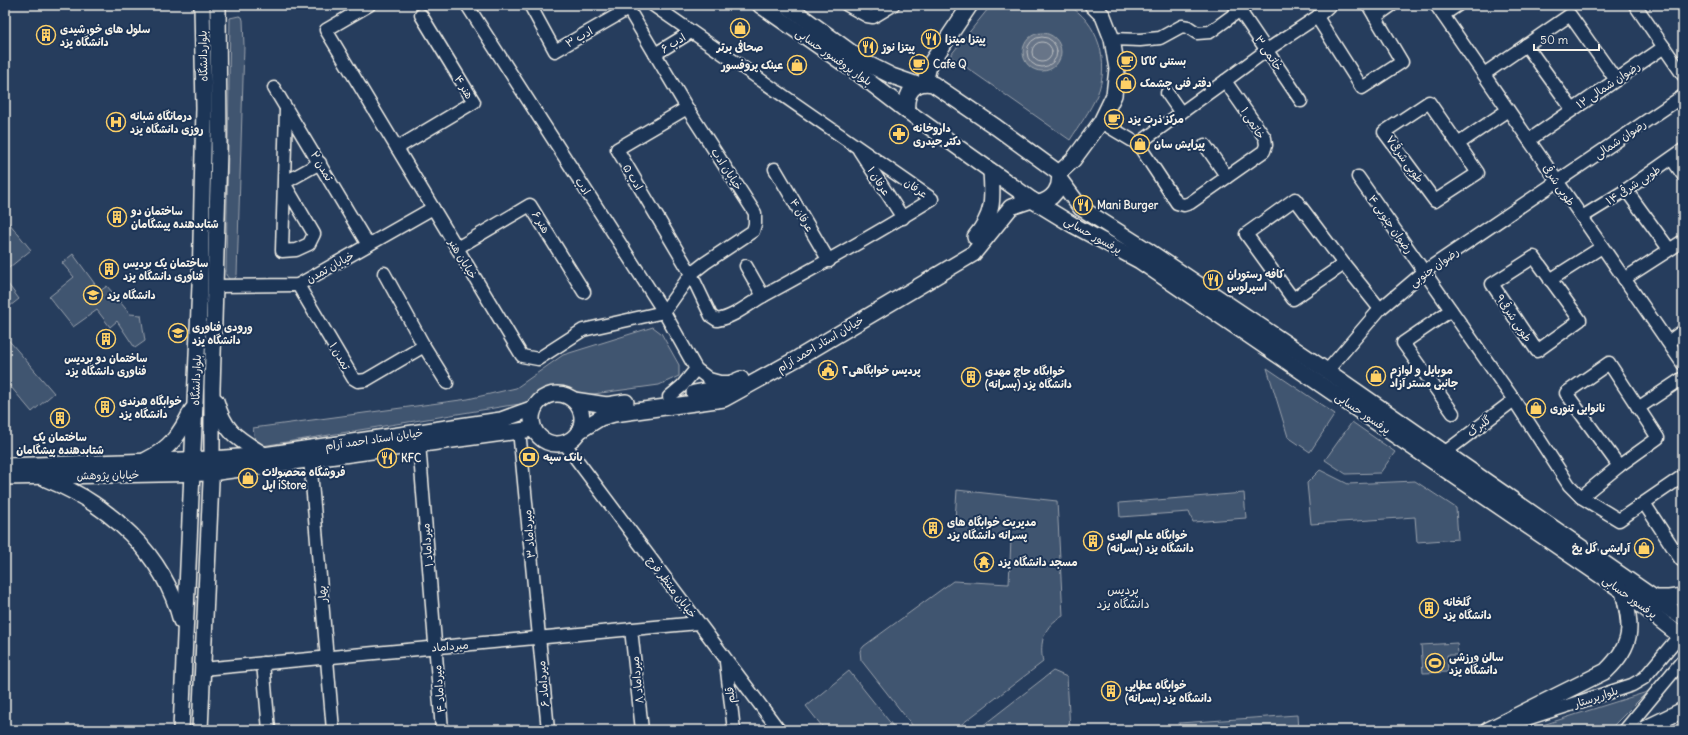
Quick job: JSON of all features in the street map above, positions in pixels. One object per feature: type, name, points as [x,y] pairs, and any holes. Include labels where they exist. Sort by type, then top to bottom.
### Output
[{"type":"main road","name":"بلواردانشگاه","points":[[181,730],[195,404],[204,108],[202,5]]},
{"type":"main road","name":"بلواردانشگاه","points":[[200,730],[211,466],[216,286],[219,150],[218,5]]},
{"type":"main road","name":"بلوار پروفسور حسابی","points":[[760,5],[859,74],[906,111],[991,171]]},
{"type":"main road","points":[[906,111],[906,103],[912,89],[921,83],[929,66],[970,5]]},
{"type":"main road","points":[[992,200],[996,197],[1002,196],[1010,202],[1011,207],[1035,201],[1044,202],[1050,198],[1056,192],[1060,176],[1101,122],[1114,95],[1116,69],[1106,10],[1092,5]]},
{"type":"main road","name":"بلوار پروفسور حسابی","points":[[789,7],[866,63],[892,76],[921,83],[933,84],[996,127],[1060,176]]},
{"type":"main road","points":[[202,150],[219,150]]},
{"type":"main road","name":"پرفسور حسابی","points":[[991,171],[1072,225],[1140,261],[1623,591],[1682,635]]},
{"type":"main road","name":"خیابان استاد احمد آرام","points":[[574,400],[606,405],[669,397],[720,388],[736,382],[967,247],[980,231],[991,211],[991,171]]},
{"type":"main road","name":"پرفسور حسابی","points":[[1060,176],[1081,208],[1147,250],[1327,371],[1683,618]]},
{"type":"main road","name":"خیابان استاد احمد آرام","points":[[580,431],[600,418],[614,414],[724,399],[798,358],[973,254],[1011,207]]},
{"type":"main road","points":[[212,388],[220,414],[227,428],[264,455]]},
{"type":"main road","points":[[552,394],[564,394],[574,400],[582,412],[580,431],[573,439],[565,444],[555,445],[546,442],[526,429],[534,408],[541,399],[552,394]]},
{"type":"main road","points":[[144,461],[168,447],[184,426],[195,404]]},
{"type":"main road","name":"خیابان استاد احمد آرام","points":[[211,466],[264,455],[501,420],[534,408]]},
{"type":"main road","name":"خیابان استاد احمد آرام","points":[[211,466],[310,459],[526,429]]},
{"type":"main road","name":"خیابان پژوهش","points":[[5,466],[144,461],[192,466]]},
{"type":"main road","points":[[192,466],[211,466]]},
{"type":"main road","name":"خیابان پژوهش","points":[[5,477],[39,477],[192,466]]},
{"type":"main road","points":[[39,477],[62,486],[95,506],[113,518],[142,545],[167,584],[178,608],[185,636]]},
{"type":"main road","points":[[1488,730],[1606,671],[1619,659],[1627,643],[1629,625],[1623,591]]},
{"type":"main road","points":[[1654,598],[1683,596]]},
{"type":"main road","points":[[1642,730],[1683,710]]},
{"type":"street","name":"خیابان هنر","points":[[368,5],[326,30],[522,356],[538,359],[583,330],[664,312]]},
{"type":"street","name":"ادب","points":[[467,5],[664,312],[696,370]]},
{"type":"street","name":"ادب ۳","points":[[530,5],[555,51],[627,7]]},
{"type":"street","name":"عرفان","points":[[653,5],[932,199],[903,218],[829,261],[763,296],[726,318],[717,320],[711,316],[691,274]]},
{"type":"street","points":[[847,5],[867,16],[873,17],[894,5]]},
{"type":"street","points":[[1138,144],[1266,50],[1317,17],[1330,5]]},
{"type":"street","points":[[1317,17],[1362,88],[1402,62],[1368,5]]},
{"type":"street","points":[[1375,17],[1392,5]]},
{"type":"street","points":[[1440,10],[1458,5]]},
{"type":"street","points":[[1635,5],[1683,75]]},
{"type":"street","name":"خیابان ادب","points":[[627,7],[687,108],[755,213],[755,224],[753,231],[691,274],[664,312]]},
{"type":"street","points":[[1112,39],[1140,40],[1160,38],[1182,26],[1188,27],[1197,33],[1210,32],[1241,7]]},
{"type":"street","name":"خاتمی ۳","points":[[1241,7],[1266,50],[1301,100]]},
{"type":"street","name":"طوبی شرقی","points":[[1440,10],[1683,364]]},
{"type":"street","name":"هنر ۴","points":[[397,148],[474,102],[421,15]]},
{"type":"street","points":[[1484,74],[1570,15],[1616,80]]},
{"type":"street","name":"ادب ۶","points":[[655,54],[691,32]]},
{"type":"street","points":[[1526,45],[1572,109]]},
{"type":"street","name":"رضوان شمالی ۱۲","points":[[1529,140],[1664,47]]},
{"type":"street","name":"خاتمی ۱","points":[[1101,122],[1138,144],[1177,203],[1184,205],[1190,203],[1264,151],[1266,145],[1265,138],[1225,81]]},
{"type":"street","name":"تمدن ۲","points":[[274,88],[368,245]]},
{"type":"street","points":[[1167,93],[1181,113]]},
{"type":"street","name":"رضوان شمالی","points":[[1558,182],[1683,96]]},
{"type":"street","name":"طوبی شرقی۷","points":[[1428,102],[1458,144],[1478,174],[1435,201],[1384,132],[1428,102]]},
{"type":"street","name":"ادب ۵","points":[[687,108],[617,149],[691,274]]},
{"type":"street","points":[[284,183],[314,234],[309,244],[296,250],[282,251],[286,109]]},
{"type":"street","points":[[1458,144],[1508,110]]},
{"type":"street","name":"عرفان ۱","points":[[856,145],[903,218]]},
{"type":"street","points":[[1205,145],[1227,177]]},
{"type":"street","name":"طوبی شرقی ۱۴","points":[[1582,218],[1626,190],[1683,150]]},
{"type":"street","points":[[1672,159],[1683,175]]},
{"type":"street","points":[[284,183],[320,163]]},
{"type":"street","name":"عرفان ۴","points":[[775,169],[829,261]]},
{"type":"street","name":"رضوان جنوبی ۴","points":[[1358,177],[1514,400],[1569,485],[1581,497],[1619,520],[1644,503]]},
{"type":"street","name":"رضوان جنوبی","points":[[1327,371],[1380,309],[1424,271],[1558,182]]},
{"type":"street","points":[[1626,190],[1669,250]]},
{"type":"street","points":[[1344,264],[1293,299],[1246,234],[1295,199],[1380,309]]},
{"type":"street","name":"هنر ۶","points":[[457,248],[530,205],[584,292]]},
{"type":"street","name":"خیابان تمدن","points":[[216,286],[298,285],[433,208]]},
{"type":"street","points":[[1624,279],[1683,241]]},
{"type":"street","points":[[1550,280],[1602,247]]},
{"type":"street","name":"طوبی شرقی۹","points":[[1534,257],[1550,280],[1580,320],[1537,351],[1492,284],[1534,257]]},
{"type":"street","points":[[746,266],[763,296]]},
{"type":"street","points":[[384,273],[424,346],[447,383]]},
{"type":"street","name":"تمدن ۱","points":[[298,285],[353,378],[358,381],[366,380],[424,346]]},
{"type":"street","points":[[1451,310],[1403,343],[1453,413]]},
{"type":"street","points":[[1668,342],[1683,331]]},
{"type":"street","points":[[1581,497],[1619,466],[1658,438],[1609,363],[1566,393],[1619,466]]},
{"type":"street","points":[[669,397],[682,386],[696,370],[709,379],[720,382],[736,382]]},
{"type":"street","points":[[1638,408],[1683,378]]},
{"type":"street","name":"گلبرگ","points":[[1444,453],[1514,400]]},
{"type":"street","name":"میرداماد ۳","points":[[526,429],[539,638]]},
{"type":"street","name":"میرداماد ۱","points":[[419,444],[435,648]]},
{"type":"street","name":"خیابان منتظر فرج","points":[[565,444],[698,623],[780,730]]},
{"type":"street","name":"بهار","points":[[310,459],[333,730]]},
{"type":"street","points":[[1683,476],[1644,503],[1681,560],[1683,558]]},
{"type":"street","name":"میرداماد","points":[[202,669],[698,623]]},
{"type":"street","name":"میرداماد ۸","points":[[631,630],[642,730]]},
{"type":"street","name":"بلوارپرستار","points":[[1493,730],[1644,678],[1682,635]]},
{"type":"street","name":"میرداماد ۶","points":[[539,638],[548,730]]},
{"type":"street","name":"میرداماد ۴","points":[[435,648],[442,730]]},
{"type":"street","name":"قلم","points":[[726,660],[734,730]]},
{"type":"street","points":[[1625,730],[1683,660]]},
{"type":"street","points":[[263,664],[269,730]]},
{"type":"street","points":[[1636,682],[1650,684],[1653,686],[1655,688],[1654,696]]},
{"type":"shaded area","points":[[997,5],[1067,5],[1078,12],[1087,21],[1094,32],[1102,57],[1103,70],[1101,83],[1091,107],[1070,140],[950,56],[988,9]]},
{"type":"shaded area","points":[[239,16],[242,17],[243,20],[244,46],[237,275],[234,280],[230,280],[226,275],[230,18]]},
{"type":"shaded area","points":[[5,218],[31,250],[5,271]]},
{"type":"shaded area","points":[[73,254],[100,291],[107,286],[130,314],[141,315],[145,341],[135,348],[117,321],[110,327],[97,310],[73,327],[49,297],[74,277],[62,263]]},
{"type":"shaded area","points":[[5,280],[19,299],[5,310]]},
{"type":"shaded area","points":[[653,327],[661,333],[679,365],[679,376],[659,385],[506,406],[256,447],[253,428],[468,399],[516,388],[563,355]]},
{"type":"shaded area","points":[[5,336],[54,393],[32,412],[5,380]]},
{"type":"shaded area","points":[[1267,368],[1335,414],[1310,452],[1288,437]]},
{"type":"shaded area","points":[[1352,422],[1395,452],[1380,473],[1346,474],[1325,460]]},
{"type":"shaded area","points":[[1320,470],[1348,484],[1415,481],[1456,508],[1458,539],[1417,542],[1415,517],[1311,524],[1307,483]]},
{"type":"shaded area","points":[[957,490],[1057,501],[1063,616],[1051,624],[1044,635],[1042,648],[1043,662],[954,730],[916,730],[861,660],[860,651],[864,646],[953,581],[1009,584],[1011,539],[954,535]]},
{"type":"shaded area","points":[[1244,493],[1246,518],[1193,522],[1189,512],[1120,517],[1119,503]]},
{"type":"shaded area","name":"سالن ورزشی دانشگاه یزد","points":[[1457,643],[1458,655],[1447,655],[1448,672],[1423,673],[1421,645]]},
{"type":"shaded area","points":[[849,671],[896,730],[825,730],[806,706]]},
{"type":"shaded area","points":[[1053,671],[1067,677],[1070,730],[977,730]]},
{"type":"shaded area","points":[[1647,692],[1609,730],[1527,730]]},
{"type":"shaded area","points":[[1297,715],[1298,730],[1179,730],[1179,723]]},
{"type":"water","points":[[1042,33],[1052,36],[1058,42],[1061,52],[1058,62],[1052,68],[1042,71],[1032,68],[1026,62],[1023,52],[1026,42],[1032,36]]},
{"type":"place","name":"صحافی برتر","points":[[740,28]]},
{"type":"place","name":"سلول های خورشیدی دانشگاه یزد","points":[[46,35]]},
{"type":"place","name":"پیتزا میتزا","points":[[931,39]]},
{"type":"place","name":"پیتزا نوژ","points":[[868,47]]},
{"type":"place","name":"بستنی کاکا","points":[[1127,61]]},
{"type":"place","name":"Cafe Q","points":[[919,64]]},
{"type":"place","name":"عینک پروفسور","points":[[797,65]]},
{"type":"place","name":"دفتر فنی چشمک","points":[[1126,83]]},
{"type":"place","name":"مرکز ذرت یزد","points":[[1114,119]]},
{"type":"place","name":"درمانگاه شبانه روزی دانشگاه یزد","points":[[116,122]]},
{"type":"place","name":"داروخانه دکتر حیدری","points":[[899,134]]},
{"type":"place","name":"پیرایش سان","points":[[1140,144]]},
{"type":"place","name":"Mani Burger","points":[[1083,205]]},
{"type":"place","name":"ساختمان دو شتابدهنده پیشگامان","points":[[117,217]]},
{"type":"place","name":"ساختمان یک پردیس فناوری دانشگاه یزد","points":[[109,269]]},
{"type":"place","name":"کافه رستوران اسپرلوس","points":[[1213,280]]},
{"type":"place","name":"دانشگاه یزد","points":[[93,295]]},
{"type":"place","name":"ورودی فناوری دانشگاه یزد","points":[[178,333]]},
{"type":"place","name":"ساختمان دو پردیس فناوری دانشگاه یزد","points":[[106,339]]},
{"type":"place","name":"پردیس خوابگاهی٢","points":[[828,370]]},
{"type":"place","name":"موبایل و لوازم جانبی مستر آزاد","points":[[1376,376]]},
{"type":"place","name":"خوابگاه حاج مهدی (پسرانه) دانشگاه یزد","points":[[971,377]]},
{"type":"place","name":"خوابگاه هرندی دانشگاه یزد","points":[[105,407]]},
{"type":"place","name":"نانوایی تنوری","points":[[1536,408]]},
{"type":"place","name":"ساختمان یک شتابدهنده پیشگامان","points":[[60,418]]},
{"type":"place","name":"بانک سپه","points":[[529,457]]},
{"type":"place","name":"KFC","points":[[387,458]]},
{"type":"place","name":"فروشگاه محصولات اپل iStore","points":[[248,478]]},
{"type":"place","name":"مدیریت خوابگاه های پسرانه دانشگاه یزد","points":[[933,528]]},
{"type":"place","name":"خوابگاه علم الهدی (پسرانه) دانشگاه یزد","points":[[1093,541]]},
{"type":"place","name":"آرایشی گل یخ","points":[[1644,548]]},
{"type":"place","name":"مسجد دانشگاه یزد","points":[[984,562]]},
{"type":"place","name":"گلخانه دانشگاه یزد","points":[[1429,608]]},
{"type":"place","name":"سالن ورزشی دانشگاه یزد","points":[[1435,663]]},
{"type":"place","name":"خوابگاه عطایی (پسرانه) دانشگاه یزد","points":[[1111,691]]},
{"type":"district","name":"پردیس دانشگاه یزد","points":[[1123,597]]}]
